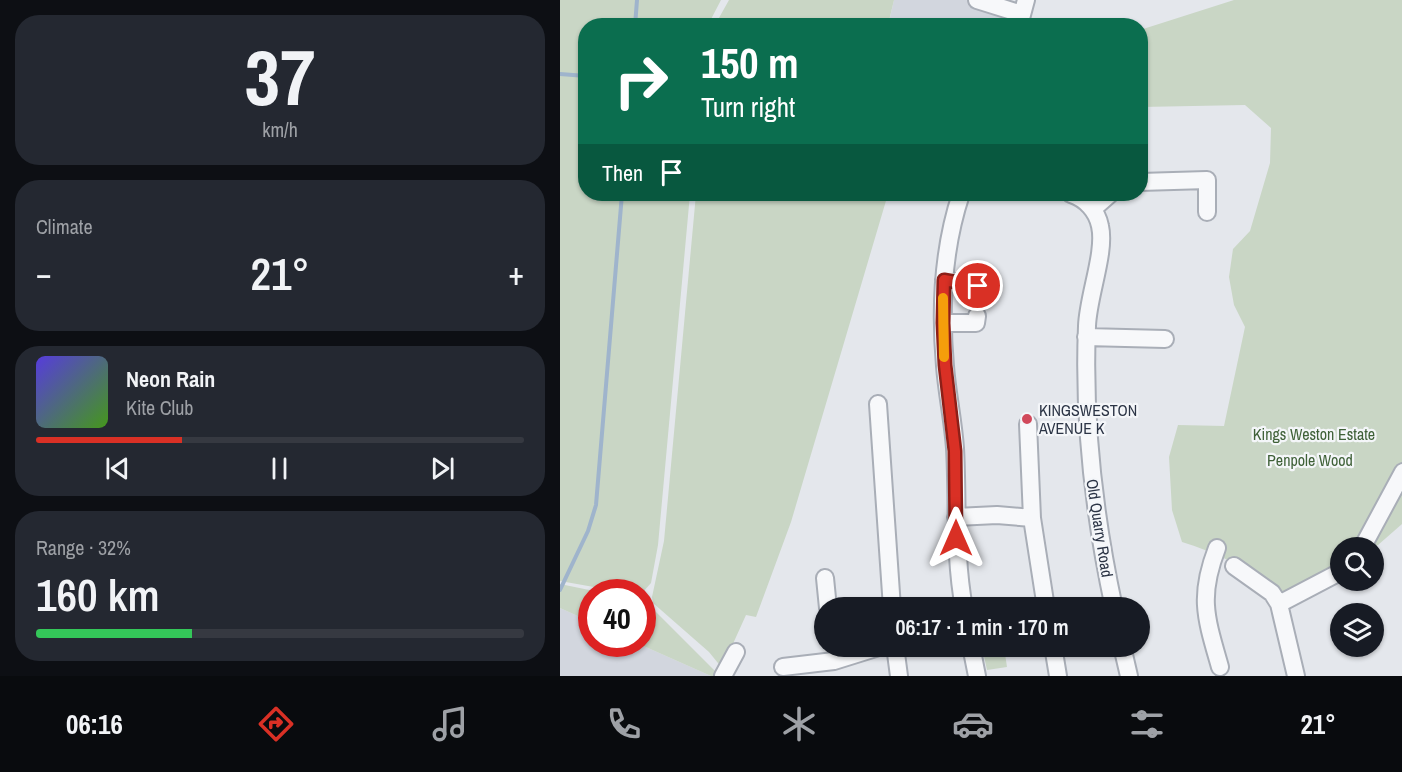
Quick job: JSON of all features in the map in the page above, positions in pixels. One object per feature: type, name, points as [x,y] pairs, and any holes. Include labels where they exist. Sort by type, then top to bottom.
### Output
[{"type":"street","points":[[977,0],[1022,13]]},
{"type":"street","points":[[1148,182],[1207,180],[1207,212]]},
{"type":"street","points":[[960,201],[944,280],[943,323],[945,365],[955,451],[956,517],[963,597]]},
{"type":"street","points":[[1081,201],[1093,209],[1102,201]]},
{"type":"street","name":"Old Quarry Road","points":[[1093,209],[1102,237],[1090,296],[1086,337],[1096,447],[1096,505],[1112,597]]},
{"type":"street","points":[[944,280],[978,286],[978,293]]},
{"type":"street","points":[[943,323],[976,323],[977,316]]},
{"type":"street","points":[[1086,337],[1165,339]]},
{"type":"street","points":[[878,404],[891,597]]},
{"type":"street","points":[[1028,424],[1032,518],[1044,597]]},
{"type":"street","points":[[1368,537],[1403,472]]},
{"type":"street","points":[[956,517],[997,515],[1032,518]]},
{"type":"street","points":[[1217,548],[1206,580],[1204,598],[1221,672]]},
{"type":"street","points":[[1234,566],[1272,593],[1279,604],[1296,676]]},
{"type":"street","points":[[1279,604],[1330,577]]},
{"type":"street","points":[[825,578],[827,597]]},
{"type":"street","points":[[723,676],[736,652]]},
{"type":"street","points":[[783,666],[820,657]]},
{"type":"street","points":[[896,657],[899,676]]},
{"type":"street","points":[[973,657],[977,676]]},
{"type":"street","points":[[1055,657],[1058,676]]},
{"type":"street","points":[[1125,657],[1129,676]]},
{"type":"shaded area","points":[[894,0],[966,0],[1005,11],[1003,18],[890,18]]},
{"type":"shaded area","points":[[560,608],[578,616],[578,657],[656,657],[656,652],[711,676],[560,676]]},
{"type":"green space","points":[[560,0],[721,0],[712,18],[578,18],[578,201],[689,201],[658,545],[652,579],[578,579],[578,584],[560,581]]},
{"type":"green space","points":[[729,0],[894,0],[890,18],[719,18]]},
{"type":"green space","name":"Penpole Wood","points":[[1234,0],[1402,0],[1402,524],[1384,540],[1384,537],[1330,537],[1330,570],[1284,591],[1278,591],[1255,575],[1220,556],[1182,542],[1172,510],[1169,457],[1178,425],[1224,426],[1245,327],[1234,305],[1229,277],[1233,249],[1250,231],[1270,163],[1271,128],[1245,105],[1148,107],[1148,27]]},
{"type":"green space","points":[[695,201],[886,201],[791,522],[756,617],[746,615],[722,668],[709,652],[656,606],[656,579],[664,541]]},
{"type":"green space","points":[[560,584],[578,588],[578,616],[560,608]]},
{"type":"green space","points":[[656,612],[718,674],[718,676],[711,676],[656,652]]},
{"type":"green space","points":[[984,657],[1006,657],[1007,667],[987,670]]},
{"type":"waterway","points":[[636,18],[637,0]]},
{"type":"waterway","points":[[560,74],[578,75]]},
{"type":"waterway","points":[[560,590],[588,531],[596,505],[621,201]]},
{"type":"tunnel","points":[[977,316],[978,293]]},
{"type":"slow traffic","points":[[943,298],[944,357]]},
{"type":"place","name":"KINGSWESTON AVENUE K","points":[[1027,419]]},
{"type":"route","points":[[956,538],[955,451],[945,365],[944,280],[978,286]]},
{"type":"park label","name":"Kings Weston Estate","points":[[1314,434]]}]
